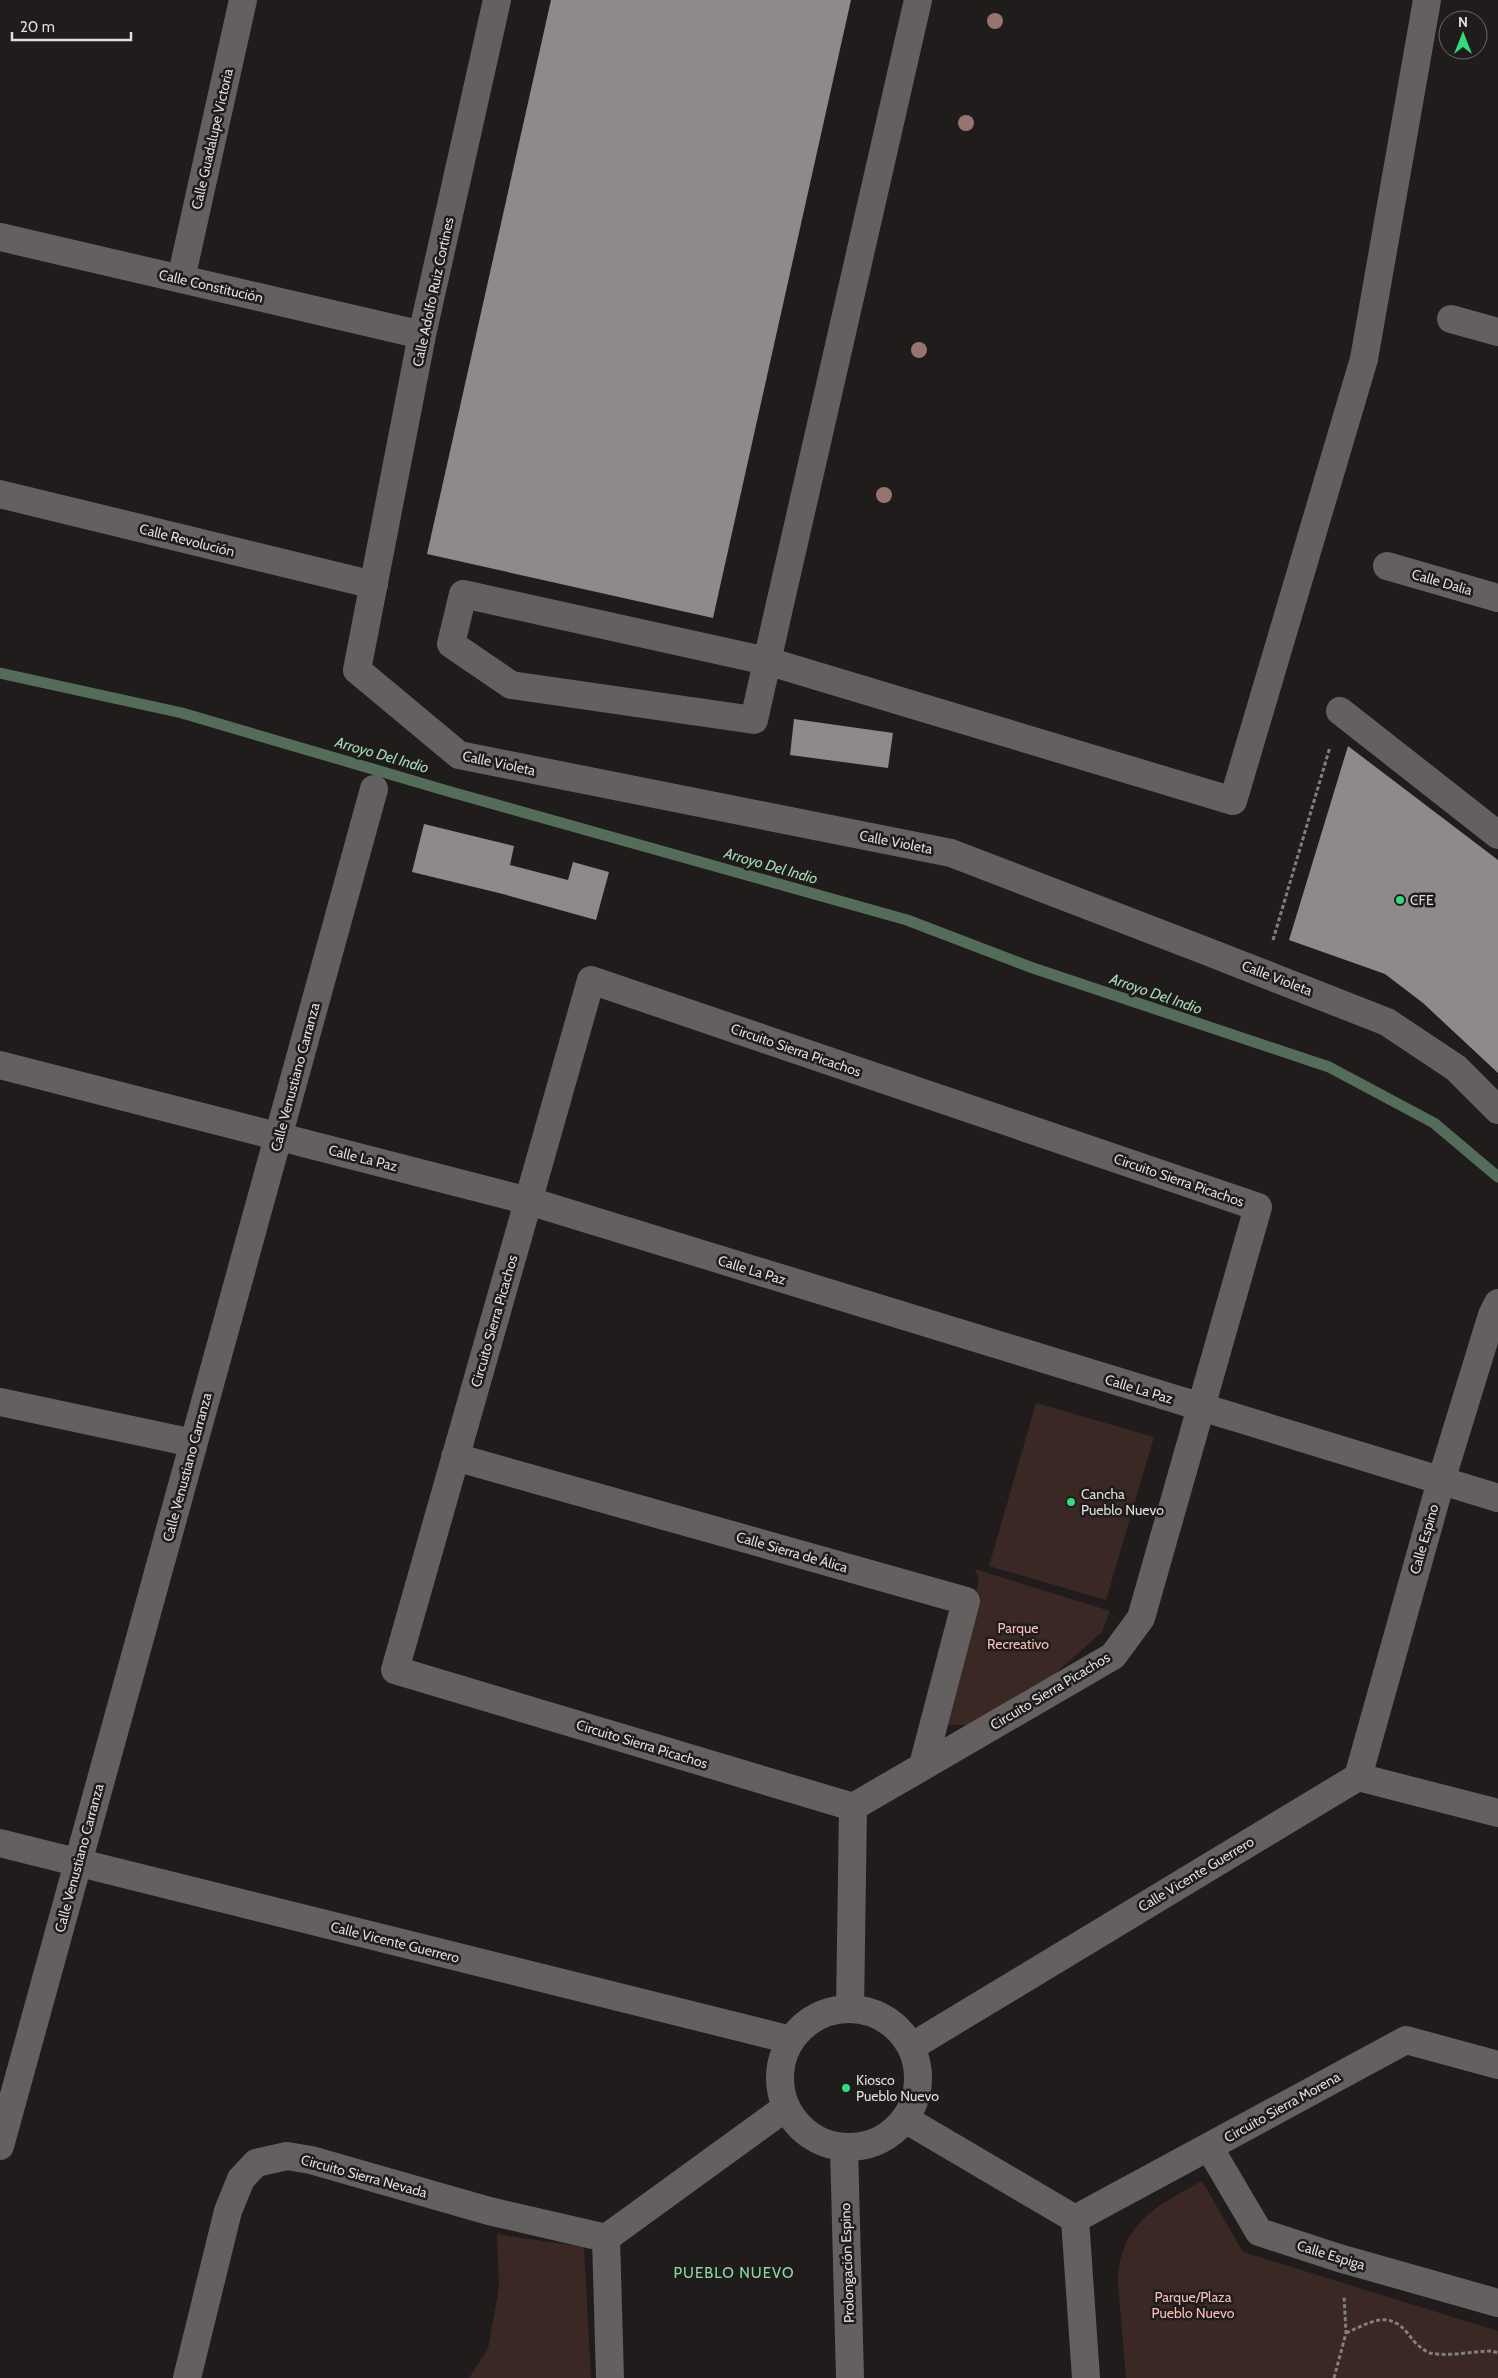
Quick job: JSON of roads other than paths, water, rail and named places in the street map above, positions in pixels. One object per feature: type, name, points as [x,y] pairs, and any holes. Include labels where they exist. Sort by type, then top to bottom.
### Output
[{"type":"street","name":"Calle Guadalupe Victoria","points":[[181,279],[243,0]]},
{"type":"street","name":"Calle Adolfo Ruiz Cortines","points":[[374,585],[422,335],[497,0]]},
{"type":"street","points":[[918,0],[767,661],[754,720],[511,685],[451,644],[463,594],[767,661],[1233,801],[1364,359],[1427,0]]},
{"type":"street","name":"Calle Constitución","points":[[0,237],[422,335]]},
{"type":"street","points":[[1451,319],[1498,332]]},
{"type":"street","name":"Calle Revolución","points":[[0,494],[374,585]]},
{"type":"street","name":"Calle Dalia","points":[[1386,566],[1498,598]]},
{"type":"street","name":"Calle Violeta","points":[[374,585],[357,670],[458,755],[951,853],[1387,1022],[1456,1068],[1498,1110]]},
{"type":"street","points":[[1340,711],[1498,835]]},
{"type":"street","name":"Calle Venustiano Carranza","points":[[0,2146],[374,789]]},
{"type":"street","name":"Circuito Sierra Picachos","points":[[591,980],[1258,1206],[1142,1618],[1113,1656],[853,1807],[395,1670],[529,1201],[591,980]]},
{"type":"street","name":"Calle La Paz","points":[[0,1065],[529,1201],[1498,1498]]},
{"type":"street","name":"Calle Espino","points":[[1358,1777],[1440,1481],[1492,1315],[1498,1303]]},
{"type":"street","points":[[0,1402],[193,1443]]},
{"type":"street","name":"Calle Sierra de Álica","points":[[455,1457],[966,1601],[924,1765]]},
{"type":"street","points":[[1358,1777],[1498,1813]]},
{"type":"street","name":"Calle Vicente Guerrero","points":[[910,2047],[1358,1777]]},
{"type":"street","points":[[850,2010],[853,1807]]},
{"type":"street","name":"Calle Vicente Guerrero","points":[[0,1843],[791,2040]]},
{"type":"street","points":[[832,2011],[868,2012],[885,2020],[900,2032],[910,2047],[917,2065],[918,2084],[914,2103],[905,2119],[893,2132],[878,2141],[861,2146],[844,2147],[820,2141],[799,2128],[785,2108],[779,2085],[781,2062],[791,2040],[802,2027],[816,2017],[832,2011]]},
{"type":"street","name":"Circuito Sierra Morena","points":[[1074,2219],[1406,2040],[1498,2065]]},
{"type":"street","points":[[610,2378],[606,2238],[785,2108]]},
{"type":"street","points":[[905,2119],[1074,2219],[1086,2378]]},
{"type":"street","name":"Prolongación Espino","points":[[844,2147],[850,2378]]},
{"type":"street","name":"Calle Espiga","points":[[1209,2147],[1259,2232],[1339,2258],[1498,2303]]},
{"type":"street","name":"Circuito Sierra Nevada","points":[[187,2378],[228,2211],[240,2179],[256,2163],[287,2156],[310,2160],[489,2212],[606,2238]]},
{"type":"waterway","name":"Arroyo Del Indio","points":[[0,673],[182,713],[451,792],[907,920],[1030,967],[1329,1067],[1434,1123],[1498,1177]]},
{"type":"place","name":"CFE","points":[[1400,900]]},
{"type":"place","name":"Cancha Pueblo Nuevo","points":[[1071,1502]]},
{"type":"place","name":"Kiosco Pueblo Nuevo","points":[[846,2088]]},
{"type":"district","name":"PUEBLO NUEVO","points":[[734,2273]]},
{"type":"park label","name":"Parque Recreativo","points":[[1018,1636]]},
{"type":"park label","name":"Parque/Plaza Pueblo Nuevo","points":[[1193,2306]]}]
